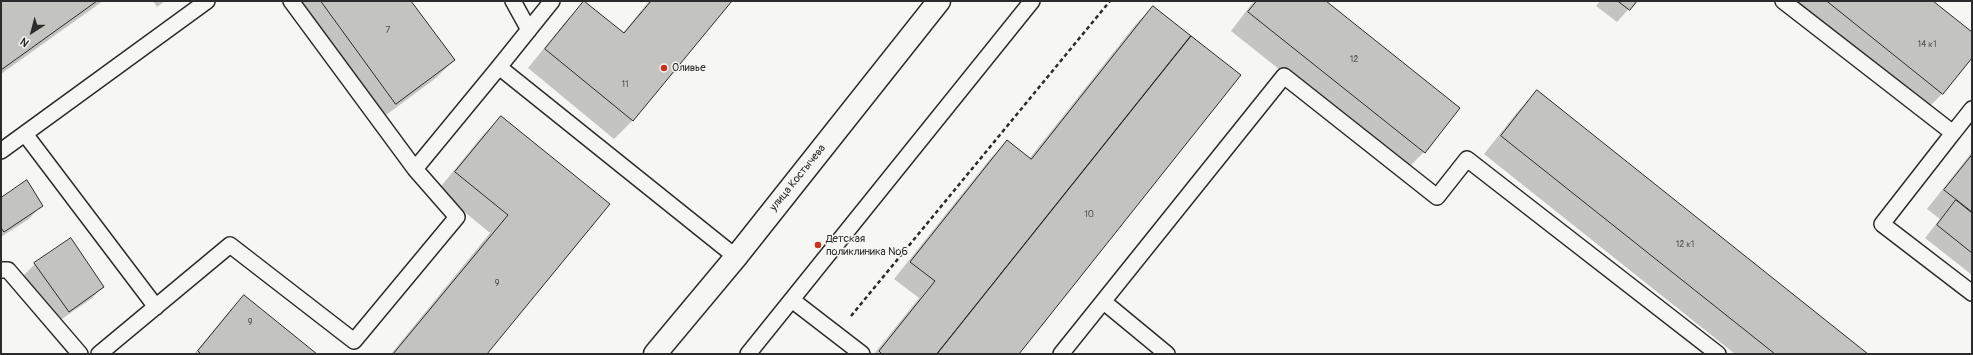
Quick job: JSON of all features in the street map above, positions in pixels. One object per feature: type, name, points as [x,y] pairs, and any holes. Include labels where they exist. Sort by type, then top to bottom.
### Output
[{"type":"street","name":"улица Костычева","points":[[655,354],[736,257],[939,1]]},
{"type":"lane","points":[[1,152],[207,1]]},
{"type":"lane","points":[[99,354],[230,245],[354,341],[457,217],[415,169],[291,1]]},
{"type":"lane","points":[[513,1],[529,30]]},
{"type":"lane","points":[[415,169],[552,1]]},
{"type":"lane","points":[[748,354],[1032,1]]},
{"type":"lane","points":[[1783,1],[1953,133]]},
{"type":"lane","points":[[499,67],[736,257]]},
{"type":"lane","points":[[1061,354],[1284,76],[1437,197],[1467,159],[1718,354]]},
{"type":"lane","points":[[1972,109],[1882,224],[1972,293]]},
{"type":"lane","points":[[25,134],[156,306]]},
{"type":"lane","points":[[3,267],[80,354]]},
{"type":"lane","points":[[792,300],[862,354]]},
{"type":"lane","points":[[1104,302],[1168,354]]},
{"type":"path","points":[[836,334],[1110,1]]},
{"type":"building","points":[[1,1],[97,1],[1,70]]},
{"type":"building","points":[[321,1],[411,1],[455,60],[396,104]]},
{"type":"building","points":[[584,1],[624,33],[651,1],[732,1],[633,121],[545,49]]},
{"type":"building","points":[[1257,1],[1326,1],[1460,108],[1425,153],[1248,12]]},
{"type":"building","points":[[1618,1],[1637,1],[1630,10]]},
{"type":"building","points":[[1827,1],[1933,1],[1972,32],[1972,58],[1943,94]]},
{"type":"building","points":[[1153,6],[1191,36],[937,354],[882,354],[879,351],[935,281],[910,262],[1007,140],[1031,159]]},
{"type":"building","points":[[1191,36],[1241,75],[1019,354],[937,354]]},
{"type":"building","points":[[1537,90],[1868,354],[1775,354],[1501,136]]},
{"type":"building","points":[[501,116],[610,204],[487,354],[393,354],[508,215],[455,172]]},
{"type":"building","points":[[1972,155],[1972,212],[1944,190]]},
{"type":"building","points":[[27,180],[43,206],[4,232],[1,228],[1,198]]},
{"type":"building","points":[[1956,200],[1972,213],[1972,253],[1937,225]]},
{"type":"building","points":[[71,238],[104,287],[69,312],[34,263]]},
{"type":"building","points":[[244,295],[317,354],[201,354],[198,351]]},
{"type":"place","name":"Оливье","points":[[664,68]]},
{"type":"place","name":"Детская поликлиника №6","points":[[818,245]]}]
